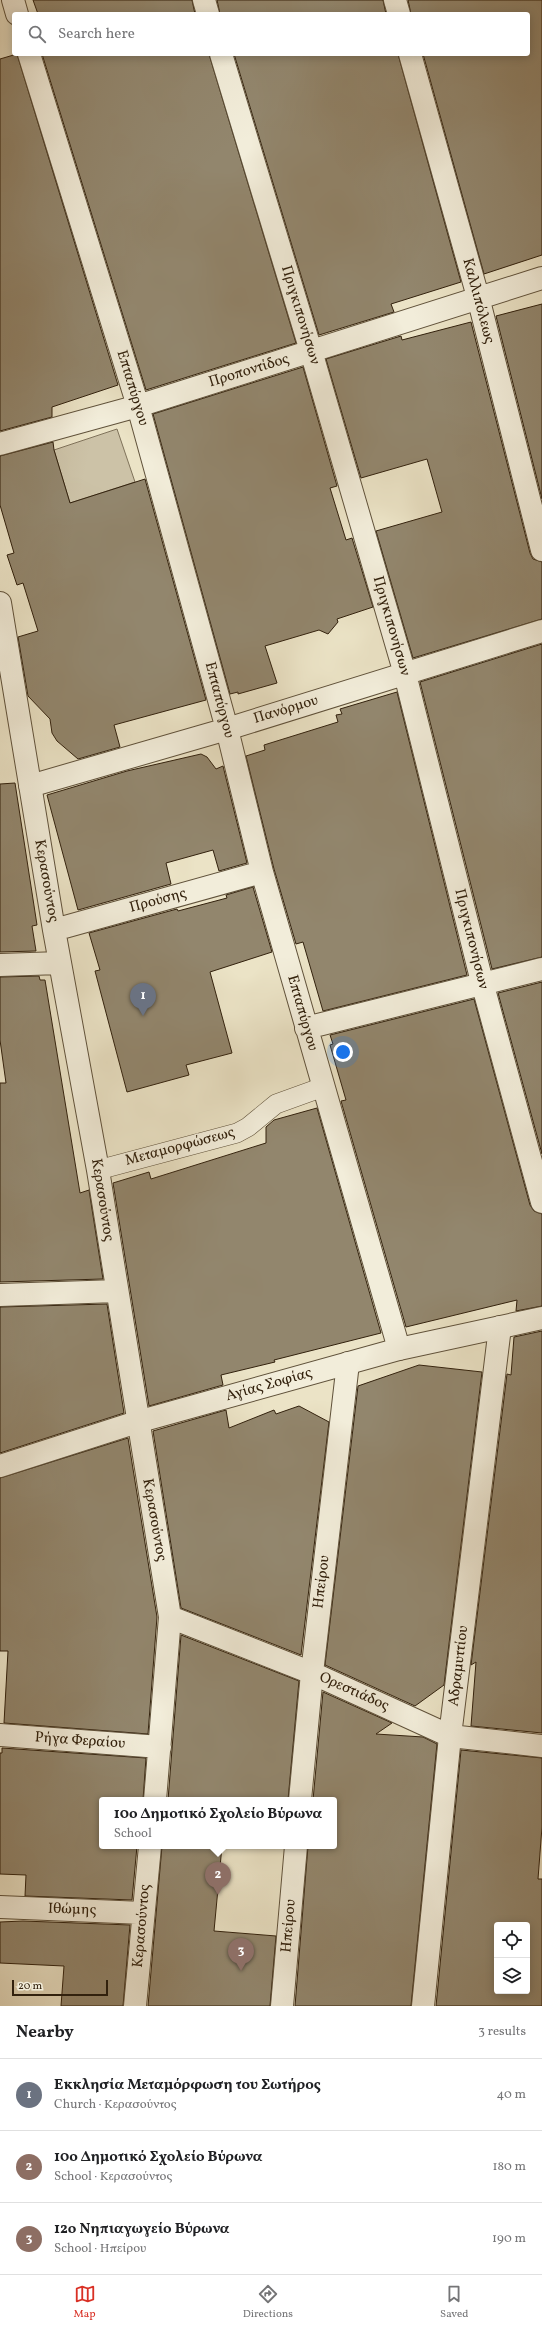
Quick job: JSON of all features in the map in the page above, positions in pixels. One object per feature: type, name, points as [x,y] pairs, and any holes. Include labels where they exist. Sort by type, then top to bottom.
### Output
[{"type":"street","points":[[13,0],[16,12]]},
{"type":"street","points":[[204,0],[207,12]]},
{"type":"street","points":[[395,0],[398,12]]},
{"type":"street","name":"Επταπύργου","points":[[31,56],[138,406],[227,729],[262,872],[399,1349]]},
{"type":"street","name":"Πριγκιπονήσων","points":[[221,56],[311,351],[405,674],[482,982],[542,1202]]},
{"type":"street","name":"Καλλιπόλεως","points":[[411,56],[478,297],[542,550]]},
{"type":"street","name":"Προποντίδος","points":[[0,444],[138,406],[478,297],[542,278]]},
{"type":"street","name":"Κερασούντος","points":[[0,603],[3,639],[98,1170],[137,1422],[170,1617],[155,1797]]},
{"type":"street","name":"Πανόρμου","points":[[30,786],[227,729],[542,631]]},
{"type":"street","name":"Προύσης","points":[[54,930],[262,872]]},
{"type":"street","points":[[0,965],[60,963]]},
{"type":"street","points":[[306,1028],[482,982],[542,969]]},
{"type":"street","name":"Μεταμορφώσεως","points":[[98,1170],[237,1133],[248,1127],[276,1104],[323,1087]]},
{"type":"street","points":[[0,1295],[117,1291]]},
{"type":"street","name":"Αγίας Σοφίας","points":[[0,1466],[137,1422],[399,1349],[542,1318]]},
{"type":"street","name":"Αδραμυττίου","points":[[423,2006],[450,1736],[500,1327]]},
{"type":"street","name":"Ηπείρου","points":[[300,1797],[312,1673],[348,1364]]},
{"type":"street","name":"Ορεστιάδος","points":[[170,1617],[312,1673],[450,1736],[542,1746]]},
{"type":"street","name":"Ρήγα Φεραίου","points":[[0,1735],[160,1747]]},
{"type":"street","name":"Κερασούντος","points":[[135,2006],[150,1849]]},
{"type":"street","name":"Ηπείρου","points":[[282,2006],[296,1849]]},
{"type":"street","name":"Ιθώμης","points":[[0,1906],[143,1913]]},
{"type":"shaded area","points":[[117,429],[135,482],[70,503],[54,450]]},
{"type":"building","points":[[33,0],[192,0],[195,12],[37,12]]},
{"type":"building","points":[[217,0],[383,0],[386,12],[220,12]]},
{"type":"building","points":[[408,0],[542,0],[542,255],[484,274],[424,56],[530,56],[530,12],[411,12]]},
{"type":"building","points":[[12,55],[18,56],[118,385],[52,407],[52,417],[0,431],[0,59]]},
{"type":"building","points":[[43,56],[210,56],[296,343],[146,390]]},
{"type":"building","points":[[235,56],[399,56],[461,282],[391,304],[394,312],[319,335]]},
{"type":"building","points":[[542,304],[542,499],[496,316]]},
{"type":"building","points":[[471,322],[530,553],[533,559],[542,562],[542,619],[413,658],[376,531],[442,512],[427,459],[361,478],[326,359],[401,336],[402,340]]},
{"type":"building","points":[[303,367],[337,486],[330,488],[346,540],[352,538],[373,607],[337,619],[338,622],[328,634],[319,630],[265,646],[277,683],[238,694],[238,692],[230,694],[153,414]]},
{"type":"building","points":[[53,442],[70,503],[145,479],[206,700],[114,725],[120,747],[78,759],[57,741],[52,733],[50,719],[28,696],[18,637],[38,631],[23,583],[17,585],[7,555],[14,553],[0,505],[0,456]]},
{"type":"building","points":[[542,644],[542,957],[492,969],[420,682]]},
{"type":"building","points":[[397,692],[467,975],[323,1011],[303,942],[296,944],[274,869],[246,756],[265,750],[264,745],[338,722],[336,715],[342,714],[340,709]]},
{"type":"building","points":[[201,754],[207,757],[216,769],[223,766],[247,863],[219,871],[213,850],[166,863],[171,884],[78,910],[47,795],[127,771]]},
{"type":"building","points":[[15,783],[37,925],[32,926],[36,951],[0,952],[0,784]]},
{"type":"building","points":[[253,887],[272,952],[210,972],[232,1053],[186,1065],[189,1075],[127,1092],[95,971],[100,970],[89,933],[177,909],[178,911],[227,898],[226,895]]},
{"type":"building","points":[[39,976],[40,980],[45,980],[80,1193],[89,1190],[103,1279],[0,1282],[0,1083],[6,1083],[0,1040],[0,977]]},
{"type":"building","points":[[542,982],[542,1154],[498,993]]},
{"type":"building","points":[[474,999],[530,1205],[534,1211],[542,1214],[542,1306],[516,1311],[517,1300],[406,1327],[341,1101],[346,1100],[330,1045],[333,1044],[330,1035]]},
{"type":"building","points":[[317,1108],[381,1333],[221,1375],[223,1385],[149,1406],[113,1183],[149,1172],[151,1179],[266,1143],[266,1127],[274,1120]]},
{"type":"building","points":[[107,1304],[124,1413],[0,1453],[0,1307]]},
{"type":"building","points":[[542,1331],[542,1733],[471,1726],[476,1662],[471,1665],[507,1374],[511,1375],[514,1337]]},
{"type":"building","points":[[419,1365],[482,1372],[444,1685],[415,1706],[325,1665],[358,1386]]},
{"type":"building","points":[[299,1406],[329,1422],[301,1655],[181,1608],[153,1431],[226,1410],[229,1428],[274,1410],[276,1414]]},
{"type":"building","points":[[128,1438],[157,1617],[148,1734],[4,1723],[8,1651],[0,1651],[0,1478]]},
{"type":"building","points":[[181,1635],[299,1681],[288,1797],[168,1797]]},
{"type":"building","points":[[323,1692],[392,1723],[376,1734],[423,1737],[437,1744],[411,2006],[295,2006],[308,1849],[337,1849],[337,1797],[313,1797]]},
{"type":"building","points":[[2,1748],[146,1758],[143,1797],[99,1797],[99,1849],[137,1849],[132,1900],[25,1896],[26,1875],[0,1874],[0,1753],[2,1753]]},
{"type":"building","points":[[461,1750],[542,1758],[542,1827],[538,1879],[542,1879],[542,2006],[436,2006]]},
{"type":"building","points":[[162,1849],[222,1849],[214,1931],[276,1936],[270,2006],[148,2006]]},
{"type":"building","points":[[23,1921],[130,1925],[123,2006],[61,2006],[64,1966],[0,1963],[0,1922]]},
{"type":"place","name":"Εκκλησία Μεταμόρφωση του Σωτήρος","points":[[143,1016]]},
{"type":"place","name":"10ο Δημοτικό Σχολείο Βύρωνα","points":[[218,1895]]},
{"type":"place","name":"12ο Νηπιαγωγείο Βύρωνα","points":[[241,1971]]}]
